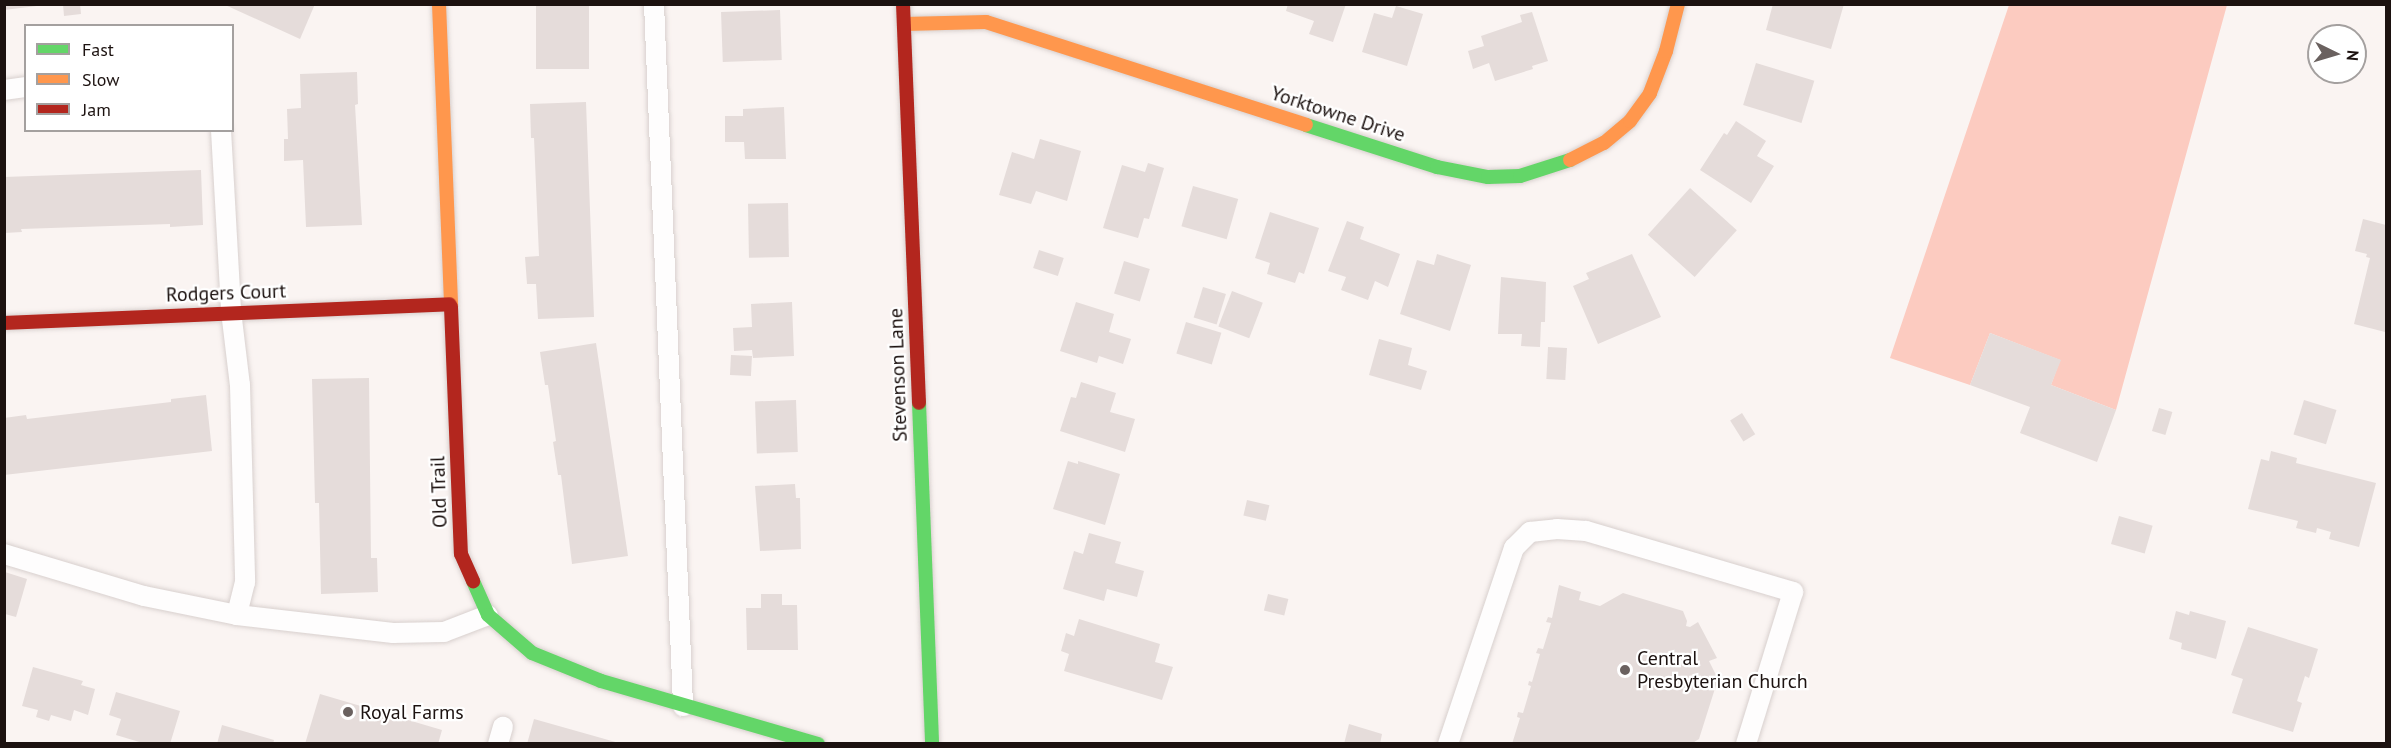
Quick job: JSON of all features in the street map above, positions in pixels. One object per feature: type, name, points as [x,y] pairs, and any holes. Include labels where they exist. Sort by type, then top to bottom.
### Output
[{"type":"street","name":"Old Trail","points":[[439,4],[461,554],[488,615],[507,635],[532,653],[601,681],[790,739],[818,744]]},
{"type":"street","name":"Stevenson Lane","points":[[903,4],[932,744]]},
{"type":"street","name":"Yorktowne Drive","points":[[904,24],[986,22],[1437,166],[1488,177],[1520,177],[1572,159],[1604,143],[1630,121],[1650,93],[1666,51],[1678,4]]},
{"type":"street","name":"Rodgers Court","points":[[4,323],[450,304]]},
{"type":"lane","points":[[654,4],[683,706]]},
{"type":"lane","points":[[4,90],[24,87]]},
{"type":"lane","points":[[220,132],[231,312],[240,385],[245,582],[237,615]]},
{"type":"lane","points":[[1448,744],[1514,548],[1530,532],[1557,528],[1586,531],[1793,592],[1746,744]]},
{"type":"lane","points":[[4,554],[144,596],[237,615],[393,633],[444,632],[488,615]]},
{"type":"shaded area","points":[[2009,5],[2227,5],[2116,410],[2051,385],[2060,360],[1990,333],[1970,385],[1890,358]]},
{"type":"building","points":[[4,4],[37,4],[37,6],[4,10]]},
{"type":"building","points":[[63,4],[80,4],[81,14],[64,16]]},
{"type":"building","points":[[223,4],[315,4],[300,39]]},
{"type":"building","points":[[536,4],[589,4],[589,69],[536,69]]},
{"type":"building","points":[[1288,4],[1346,4],[1333,42],[1309,34],[1314,21],[1286,11]]},
{"type":"building","points":[[1773,4],[1844,4],[1831,49],[1766,30]]},
{"type":"building","points":[[1396,6],[1423,14],[1407,66],[1362,52],[1374,13],[1392,18]]},
{"type":"building","points":[[780,10],[782,60],[723,62],[721,12]]},
{"type":"building","points":[[1532,12],[1548,61],[1532,66],[1533,69],[1495,81],[1489,63],[1473,69],[1468,51],[1484,46],[1481,36],[1522,22],[1520,15]]},
{"type":"building","points":[[1756,63],[1814,81],[1801,123],[1743,105]]},
{"type":"building","points":[[357,72],[358,104],[355,105],[362,225],[306,227],[303,160],[284,161],[284,139],[288,139],[287,109],[301,108],[300,74]]},
{"type":"building","points":[[586,102],[594,317],[538,319],[536,284],[527,284],[525,257],[539,256],[534,138],[531,138],[530,104]]},
{"type":"building","points":[[784,107],[786,159],[745,159],[744,142],[725,142],[725,116],[743,116],[743,109]]},
{"type":"building","points":[[1736,121],[1766,141],[1757,156],[1774,166],[1751,203],[1700,170],[1724,133],[1727,135]]},
{"type":"building","points":[[1040,139],[1081,151],[1067,201],[1036,191],[1031,204],[999,195],[1012,152],[1034,159]]},
{"type":"building","points":[[1148,163],[1164,168],[1149,219],[1144,218],[1138,238],[1103,228],[1122,165],[1145,172]]},
{"type":"building","points":[[201,170],[203,225],[21,229],[22,232],[4,233],[4,177]]},
{"type":"building","points":[[1193,186],[1238,199],[1227,239],[1181,226]]},
{"type":"building","points":[[1690,188],[1737,230],[1695,277],[1648,235]]},
{"type":"building","points":[[788,203],[789,257],[749,258],[748,204]]},
{"type":"building","points":[[1270,212],[1319,228],[1304,274],[1299,272],[1295,283],[1267,274],[1270,263],[1255,258]]},
{"type":"building","points":[[2363,219],[2386,225],[2385,332],[2354,324],[2370,258],[2366,257],[2367,254],[2355,251]]},
{"type":"building","points":[[1347,221],[1364,227],[1360,239],[1400,254],[1388,287],[1375,281],[1368,300],[1341,290],[1346,277],[1328,271]]},
{"type":"building","points":[[1039,250],[1064,258],[1058,276],[1033,268]]},
{"type":"building","points":[[1437,254],[1471,265],[1450,331],[1400,314],[1417,260],[1434,265]]},
{"type":"building","points":[[1632,254],[1661,317],[1598,344],[1573,286],[1589,279],[1586,273]]},
{"type":"building","points":[[1124,261],[1150,269],[1140,301],[1114,294]]},
{"type":"building","points":[[1501,277],[1546,282],[1545,322],[1541,322],[1540,347],[1521,346],[1522,334],[1498,334]]},
{"type":"building","points":[[1203,287],[1226,294],[1217,325],[1194,318]]},
{"type":"building","points":[[1232,291],[1263,303],[1249,338],[1218,326]]},
{"type":"building","points":[[792,302],[794,356],[753,358],[752,350],[734,351],[733,328],[752,327],[751,304]]},
{"type":"building","points":[[1076,302],[1114,314],[1109,332],[1131,339],[1123,364],[1099,356],[1097,363],[1060,351]]},
{"type":"building","points":[[1186,322],[1221,333],[1212,364],[1176,354]]},
{"type":"building","points":[[1990,333],[2061,360],[2051,385],[2116,410],[2097,462],[2020,433],[2030,407],[1970,385]]},
{"type":"building","points":[[1379,339],[1412,348],[1408,365],[1427,371],[1421,390],[1369,375]]},
{"type":"building","points":[[596,343],[628,556],[572,564],[561,475],[558,475],[553,442],[556,441],[548,385],[545,385],[540,352]]},
{"type":"building","points":[[1548,347],[1567,348],[1565,380],[1546,379]]},
{"type":"building","points":[[731,355],[752,356],[751,376],[730,375]]},
{"type":"building","points":[[369,378],[371,558],[377,558],[378,592],[321,594],[319,503],[315,503],[312,379]]},
{"type":"building","points":[[1081,382],[1116,393],[1110,412],[1135,419],[1125,452],[1060,431],[1071,397],[1076,398]]},
{"type":"building","points":[[206,395],[212,451],[4,475],[4,418],[26,415],[27,419],[171,402],[171,399]]},
{"type":"building","points":[[796,400],[798,452],[757,453],[755,401]]},
{"type":"building","points":[[2304,400],[2337,410],[2326,444],[2293,434]]},
{"type":"building","points":[[2159,408],[2172,412],[2165,435],[2152,431]]},
{"type":"building","points":[[1742,413],[1755,434],[1743,442],[1730,420]]},
{"type":"building","points":[[2271,451],[2297,458],[2296,463],[2376,483],[2359,547],[2329,539],[2331,532],[2317,528],[2316,533],[2296,528],[2298,521],[2248,509],[2261,459],[2269,461]]},
{"type":"building","points":[[1068,461],[1078,464],[1078,461],[1120,474],[1105,525],[1053,509]]},
{"type":"building","points":[[795,484],[796,498],[800,498],[801,549],[760,551],[755,486]]},
{"type":"building","points":[[1247,500],[1269,505],[1266,521],[1243,516]]},
{"type":"building","points":[[2119,516],[2153,526],[2145,554],[2111,544]]},
{"type":"building","points":[[1089,533],[1121,542],[1115,563],[1144,571],[1137,597],[1107,589],[1104,601],[1063,589],[1074,551],[1083,554]]},
{"type":"building","points":[[5,572],[27,579],[16,617],[5,614]]},
{"type":"building","name":"Central Presbyterian Church","points":[[1559,585],[1581,592],[1579,600],[1600,606],[1623,593],[1683,611],[1687,621],[1686,626],[1690,627],[1698,622],[1717,658],[1709,661],[1718,679],[1699,739],[1691,744],[1512,744],[1520,718],[1517,717],[1518,712],[1523,713],[1531,686],[1528,685],[1529,681],[1532,682],[1540,654],[1536,653],[1538,648],[1543,649],[1551,623],[1546,622],[1548,617],[1552,618]]},
{"type":"building","points":[[761,594],[782,594],[782,605],[797,605],[798,650],[747,650],[746,608],[761,608]]},
{"type":"building","points":[[1268,594],[1288,599],[1284,616],[1264,610]]},
{"type":"building","points":[[2176,611],[2189,615],[2190,611],[2226,621],[2216,659],[2181,649],[2182,643],[2169,639]]},
{"type":"building","points":[[1079,619],[1160,644],[1155,662],[1173,667],[1162,700],[1064,671],[1069,654],[1061,651],[1066,633],[1074,636]]},
{"type":"building","points":[[2248,627],[2318,649],[2309,678],[2305,676],[2297,701],[2302,703],[2293,732],[2232,713],[2243,679],[2231,675]]},
{"type":"building","points":[[33,667],[83,681],[81,685],[95,689],[88,715],[74,710],[71,721],[51,715],[49,721],[36,717],[38,710],[22,706]]},
{"type":"building","points":[[116,692],[180,711],[170,744],[146,744],[116,735],[121,719],[109,715]]},
{"type":"building","name":"Royal Farms","points":[[320,694],[442,730],[438,744],[305,744]]},
{"type":"building","points":[[534,719],[619,743],[619,744],[527,744]]},
{"type":"building","points":[[1349,724],[1382,734],[1380,744],[1344,744]]},
{"type":"building","points":[[222,725],[274,740],[273,744],[217,744]]},
{"type":"traffic: fast","points":[[1306,125],[1437,167],[1488,177],[1520,176],[1570,160]]},
{"type":"traffic: fast","points":[[919,403],[932,744]]},
{"type":"traffic: fast","points":[[473,581],[488,615],[532,653],[601,681],[818,744]]},
{"type":"traffic: slow","points":[[439,4],[451,307]]},
{"type":"traffic: slow","points":[[1570,160],[1604,143],[1630,121],[1650,93],[1666,51],[1678,4]]},
{"type":"traffic: slow","points":[[904,24],[986,22],[1306,125]]},
{"type":"traffic: jam","points":[[903,4],[919,403]]},
{"type":"traffic: jam","points":[[4,323],[450,304]]},
{"type":"traffic: jam","points":[[451,307],[461,554],[473,581]]},
{"type":"place","name":"Central Presbyterian Church","points":[[1625,670]]},
{"type":"place","name":"Royal Farms","points":[[348,712]]}]
